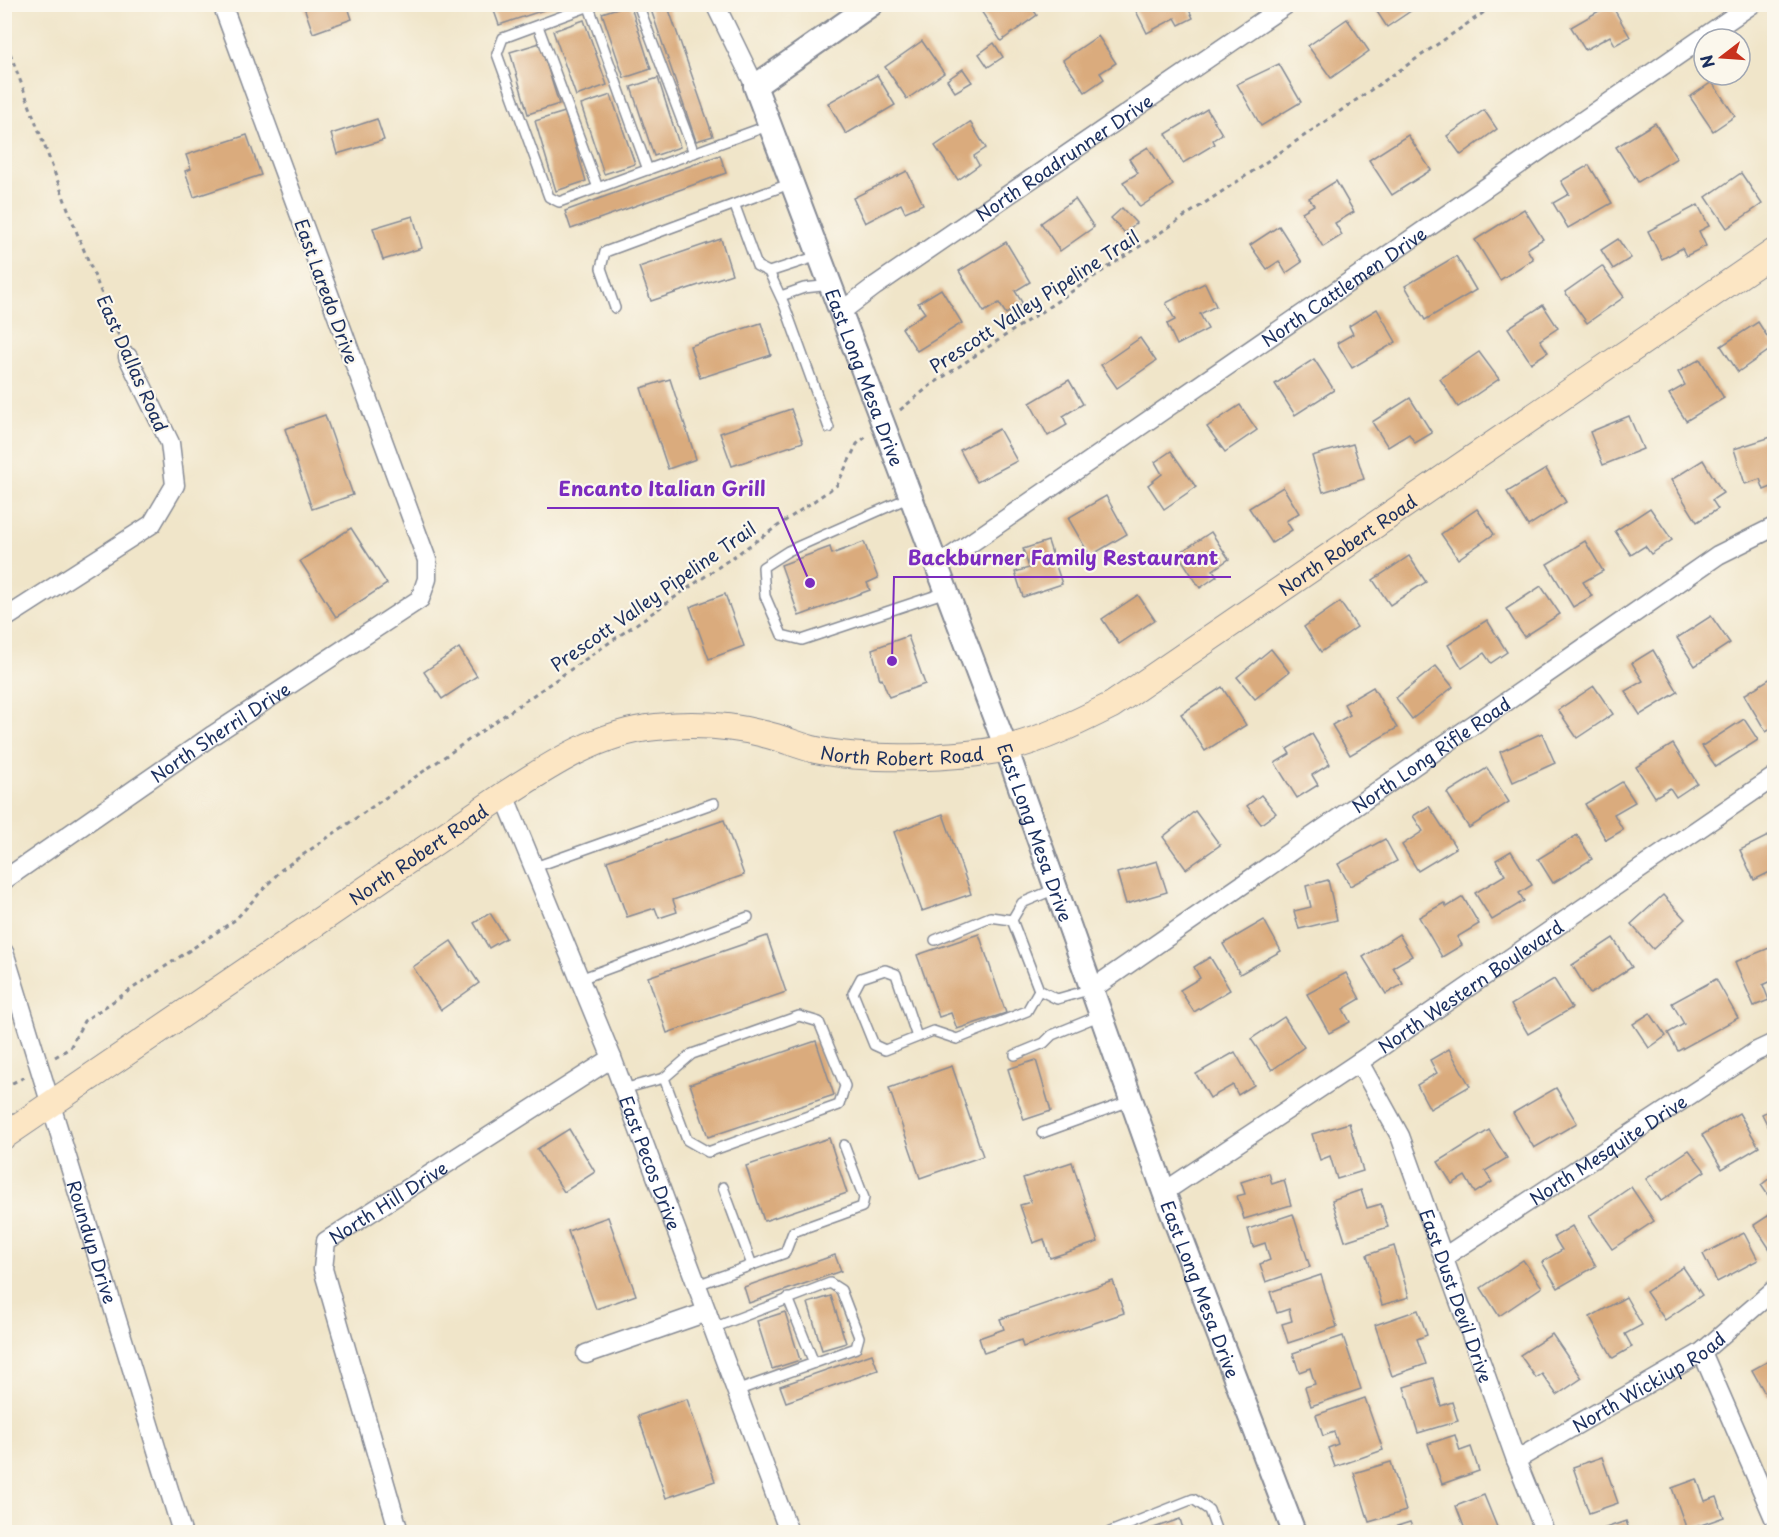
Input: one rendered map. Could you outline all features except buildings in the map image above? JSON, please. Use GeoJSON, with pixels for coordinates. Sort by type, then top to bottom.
{"type":"FeatureCollection","features":[{"type":"Feature","properties":{"kind":"main road","name":"North Robert Road"},"geometry":{"type":"LineString","coordinates":[[4,1136],[504,795],[561,758],[603,740],[654,727],[718,725],[765,734],[816,750],[872,756],[946,754],[1006,748],[1040,738],[1112,705],[1774,252]]}},
{"type":"Feature","properties":{"kind":"street","name":"East Laredo Drive"},"geometry":{"type":"LineString","coordinates":[[222,4],[427,560],[427,579]]}},
{"type":"Feature","properties":{"kind":"street","name":"East Long Mesa Drive"},"geometry":{"type":"LineString","coordinates":[[715,4],[755,86],[842,311],[936,567],[1006,748],[1164,1192],[1294,1533]]}},
{"type":"Feature","properties":{"kind":"street"},"geometry":{"type":"LineString","coordinates":[[755,86],[872,4]]}},
{"type":"Feature","properties":{"kind":"street","name":"North Roadrunner Drive"},"geometry":{"type":"LineString","coordinates":[[842,311],[875,286],[1287,4]]}},
{"type":"Feature","properties":{"kind":"street","name":"North Cattlemen Drive"},"geometry":{"type":"LineString","coordinates":[[936,567],[1752,4]]}},
{"type":"Feature","properties":{"kind":"street","name":"East Dallas Road"},"geometry":{"type":"LineString","coordinates":[[4,619],[152,524],[175,485],[170,443],[128,357]]}},
{"type":"Feature","properties":{"kind":"street","name":"North Long Rifle Road"},"geometry":{"type":"LineString","coordinates":[[1092,989],[1718,555],[1774,527]]}},
{"type":"Feature","properties":{"kind":"street","name":"North Sherril Drive"},"geometry":{"type":"LineString","coordinates":[[4,880],[213,735],[420,599],[427,579]]}},
{"type":"Feature","properties":{"kind":"street","name":"North Western Boulevard"},"geometry":{"type":"LineString","coordinates":[[1164,1192],[1359,1062],[1774,777]]}},
{"type":"Feature","properties":{"kind":"street","name":"East Pecos Drive"},"geometry":{"type":"LineString","coordinates":[[504,795],[612,1058],[789,1533]]}},
{"type":"Feature","properties":{"kind":"street","name":"Roundup Drive"},"geometry":{"type":"LineString","coordinates":[[4,952],[182,1533]]}},
{"type":"Feature","properties":{"kind":"street","name":"North Mesquite Drive"},"geometry":{"type":"LineString","coordinates":[[1444,1257],[1755,1052],[1774,1043]]}},
{"type":"Feature","properties":{"kind":"street","name":"North Hill Drive"},"geometry":{"type":"LineString","coordinates":[[399,1533],[323,1269],[326,1241],[612,1058]]}},
{"type":"Feature","properties":{"kind":"street","name":"East Dust Devil Drive"},"geometry":{"type":"LineString","coordinates":[[1359,1062],[1400,1136],[1516,1460],[1545,1533]]}},
{"type":"Feature","properties":{"kind":"street","name":"North Wickiup Road"},"geometry":{"type":"LineString","coordinates":[[1516,1460],[1702,1352],[1774,1290]]}},
{"type":"Feature","properties":{"kind":"street"},"geometry":{"type":"LineString","coordinates":[[586,1354],[710,1320]]}},
{"type":"Feature","properties":{"kind":"street"},"geometry":{"type":"LineString","coordinates":[[1702,1352],[1774,1518]]}},
{"type":"Feature","properties":{"kind":"lane"},"geometry":{"type":"LineString","coordinates":[[638,4],[694,153]]}},
{"type":"Feature","properties":{"kind":"lane"},"geometry":{"type":"LineString","coordinates":[[648,170],[592,6],[503,38],[497,54],[549,197],[559,202],[648,170],[770,125]]}},
{"type":"Feature","properties":{"kind":"lane"},"geometry":{"type":"LineString","coordinates":[[538,26],[598,188]]}},
{"type":"Feature","properties":{"kind":"lane"},"geometry":{"type":"LineString","coordinates":[[615,308],[601,268],[605,252],[735,206],[792,183]]}},
{"type":"Feature","properties":{"kind":"lane"},"geometry":{"type":"LineString","coordinates":[[735,206],[757,266],[769,272],[781,296],[828,428]]}},
{"type":"Feature","properties":{"kind":"lane"},"geometry":{"type":"LineString","coordinates":[[769,272],[820,255]]}},
{"type":"Feature","properties":{"kind":"lane"},"geometry":{"type":"LineString","coordinates":[[781,296],[804,288],[832,285]]}},
{"type":"Feature","properties":{"kind":"lane"},"geometry":{"type":"LineString","coordinates":[[910,497],[799,546],[763,567],[765,596],[782,635],[802,640],[946,592]]}},
{"type":"Feature","properties":{"kind":"lane"},"geometry":{"type":"LineString","coordinates":[[535,867],[714,802]]}},
{"type":"Feature","properties":{"kind":"lane"},"geometry":{"type":"LineString","coordinates":[[1012,920],[1022,903],[1056,889]]}},
{"type":"Feature","properties":{"kind":"lane"},"geometry":{"type":"LineString","coordinates":[[580,979],[748,917]]}},
{"type":"Feature","properties":{"kind":"lane"},"geometry":{"type":"LineString","coordinates":[[935,940],[990,917],[1012,920]]}},
{"type":"Feature","properties":{"kind":"lane"},"geometry":{"type":"LineString","coordinates":[[1012,920],[1039,990],[1057,999],[1092,989]]}},
{"type":"Feature","properties":{"kind":"lane"},"geometry":{"type":"LineString","coordinates":[[917,1037],[896,974],[885,970],[861,978],[853,993],[874,1045],[885,1050],[917,1037],[933,1030],[957,1039],[1028,1011],[1039,990]]}},
{"type":"Feature","properties":{"kind":"lane"},"geometry":{"type":"LineString","coordinates":[[1015,1054],[1044,1043],[1052,1035],[1101,1015]]}},
{"type":"Feature","properties":{"kind":"lane"},"geometry":{"type":"LineString","coordinates":[[623,1089],[664,1078],[692,1054],[799,1016],[819,1022],[845,1086],[838,1105],[708,1152],[687,1140],[664,1078]]}},
{"type":"Feature","properties":{"kind":"lane"},"geometry":{"type":"LineString","coordinates":[[1042,1133],[1131,1100]]}},
{"type":"Feature","properties":{"kind":"lane"},"geometry":{"type":"LineString","coordinates":[[697,1285],[785,1253],[793,1232],[862,1207],[864,1198],[844,1145]]}},
{"type":"Feature","properties":{"kind":"lane"},"geometry":{"type":"LineString","coordinates":[[723,1186],[752,1265]]}},
{"type":"Feature","properties":{"kind":"lane"},"geometry":{"type":"LineString","coordinates":[[710,1320],[788,1298],[830,1283],[841,1290],[859,1337],[856,1347],[736,1391]]}},
{"type":"Feature","properties":{"kind":"lane"},"geometry":{"type":"LineString","coordinates":[[788,1298],[814,1363]]}},
{"type":"Feature","properties":{"kind":"lane"},"geometry":{"type":"LineString","coordinates":[[1110,1533],[1193,1499],[1209,1510],[1217,1533]]}},
{"type":"Feature","properties":{"kind":"path","name":"Prescott Valley Pipeline Trail"},"geometry":{"type":"LineString","coordinates":[[4,1088],[12,1086],[70,1048],[84,1021],[235,920],[280,870],[837,485],[856,444],[931,385],[1250,173],[1496,4]]}},
{"type":"Feature","properties":{"kind":"path","name":"East Dallas Road"},"geometry":{"type":"LineString","coordinates":[[4,37],[77,233],[128,357]]}},
{"type":"Feature","properties":{"kind":"place","name":"Encanto Italian Grill"},"geometry":{"type":"Point","coordinates":[810,583]}},
{"type":"Feature","properties":{"kind":"place","name":"Backburner Family Restaurant"},"geometry":{"type":"Point","coordinates":[892,661]}}]}
